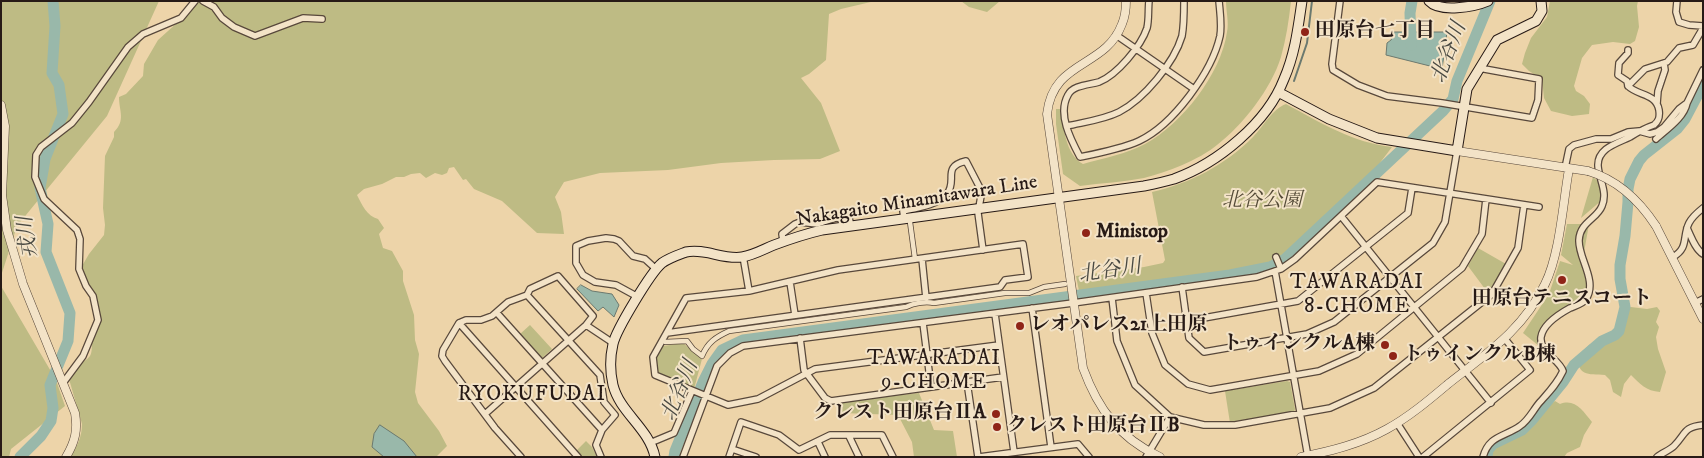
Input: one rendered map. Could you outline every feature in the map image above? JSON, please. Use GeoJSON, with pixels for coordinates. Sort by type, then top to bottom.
{"type":"FeatureCollection","features":[{"type":"Feature","properties":{"kind":"main road","name":"Nakagaito Minamitawara Line"},"geometry":{"type":"LineString","coordinates":[[655,457],[650,443],[641,428],[617,397],[611,357],[613,343],[620,327],[648,278],[664,262],[688,252],[702,252],[730,258],[743,256],[783,241],[822,230],[907,220],[937,214],[1144,186],[1174,178],[1205,164],[1225,151],[1244,135],[1262,115],[1278,92],[1290,65],[1297,36],[1302,1]]}},
{"type":"Feature","properties":{"kind":"main road"},"geometry":{"type":"LineString","coordinates":[[1429,1],[1438,7],[1468,6],[1485,2]]}},
{"type":"Feature","properties":{"kind":"main road"},"geometry":{"type":"LineString","coordinates":[[1278,92],[1329,119],[1377,138],[1456,151],[1460,107],[1467,89],[1497,40],[1536,21],[1542,11],[1541,1]]}},
{"type":"Feature","properties":{"kind":"street"},"geometry":{"type":"LineString","coordinates":[[63,382],[83,356],[98,320],[93,296],[86,286],[79,269],[80,239],[77,230],[44,199],[35,176],[36,155],[41,147],[72,123],[128,48],[143,34],[181,18],[195,1]]}},
{"type":"Feature","properties":{"kind":"street"},"geometry":{"type":"LineString","coordinates":[[203,1],[214,6],[222,18],[234,27],[255,36],[303,18],[322,19]]}},
{"type":"Feature","properties":{"kind":"street"},"geometry":{"type":"LineString","coordinates":[[1126,1],[1122,24],[1116,36],[1099,54],[1064,76],[1055,87],[1049,100],[1047,114],[1068,286],[1073,302],[1083,368],[1095,396],[1109,418],[1148,454],[1160,457]]}},
{"type":"Feature","properties":{"kind":"street"},"geometry":{"type":"LineString","coordinates":[[1148,1],[1146,29],[1135,48],[1116,71],[1106,78],[1073,89],[1068,94],[1064,113],[1067,126],[1080,157],[1119,148],[1140,140],[1165,124],[1194,89],[1209,66],[1220,34],[1219,1]]}},
{"type":"Feature","properties":{"kind":"street"},"geometry":{"type":"LineString","coordinates":[[1067,126],[1109,116],[1120,111],[1141,96],[1165,69],[1176,49],[1184,24],[1184,1]]}},
{"type":"Feature","properties":{"kind":"street"},"geometry":{"type":"LineString","coordinates":[[1340,1],[1332,64],[1334,70],[1358,85],[1387,96],[1532,118],[1538,100],[1539,79],[1479,68]]}},
{"type":"Feature","properties":{"kind":"street"},"geometry":{"type":"LineString","coordinates":[[1628,86],[1645,69],[1671,59],[1679,48],[1693,46],[1703,27],[1679,22],[1676,12],[1676,1]]}},
{"type":"Feature","properties":{"kind":"street"},"geometry":{"type":"LineString","coordinates":[[1116,36],[1194,89]]}},
{"type":"Feature","properties":{"kind":"street"},"geometry":{"type":"LineString","coordinates":[[1628,50],[1628,53],[1619,63],[1618,75],[1627,81],[1628,86],[1637,93],[1651,97],[1657,104]]}},
{"type":"Feature","properties":{"kind":"street"},"geometry":{"type":"LineString","coordinates":[[1484,457],[1488,445],[1493,440],[1521,426],[1552,390],[1563,371],[1561,366],[1542,347],[1541,337],[1543,330],[1554,318],[1585,300],[1589,293],[1579,238],[1586,223],[1600,211],[1603,205],[1604,190],[1598,166],[1599,159],[1606,149],[1654,125],[1658,121],[1660,116],[1657,104],[1658,91],[1664,77],[1664,63]]}},
{"type":"Feature","properties":{"kind":"street"},"geometry":{"type":"LineString","coordinates":[[1656,139],[1686,108],[1703,70]]}},
{"type":"Feature","properties":{"kind":"street"},"geometry":{"type":"LineString","coordinates":[[1276,257],[1279,269],[1281,305],[1294,375],[1305,456],[1351,445],[1397,423],[1505,339],[1528,313],[1546,282],[1554,260],[1569,149],[1574,145],[1596,139],[1611,139],[1628,132],[1650,134],[1657,132],[1664,127],[1679,108],[1687,103]]}},
{"type":"Feature","properties":{"kind":"street"},"geometry":{"type":"LineString","coordinates":[[1,105],[5,126],[2,195],[7,230],[23,284],[63,382],[76,422],[72,447],[66,457]]}},
{"type":"Feature","properties":{"kind":"street"},"geometry":{"type":"LineString","coordinates":[[1182,287],[1189,338],[1204,352],[1306,334],[1334,322],[1433,243],[1445,222],[1456,151],[1588,172],[1606,178],[1628,192],[1647,212],[1656,226],[1703,319]]}},
{"type":"Feature","properties":{"kind":"street"},"geometry":{"type":"LineString","coordinates":[[926,298],[918,259],[904,211],[933,203],[945,196],[949,191],[952,167],[956,163],[966,161],[980,188],[981,196],[978,209],[983,250]]}},
{"type":"Feature","properties":{"kind":"street"},"geometry":{"type":"LineString","coordinates":[[683,457],[717,366],[730,353],[743,346],[995,314],[1258,277],[1279,269],[1295,259],[1376,182],[1539,207]]}},
{"type":"Feature","properties":{"kind":"street"},"geometry":{"type":"LineString","coordinates":[[1187,321],[1298,301],[1408,213],[1412,188]]}},
{"type":"Feature","properties":{"kind":"street"},"geometry":{"type":"LineString","coordinates":[[1146,293],[1152,333],[1165,365],[1188,384],[1210,390],[1319,371],[1357,354],[1462,268],[1482,234],[1486,199]]}},
{"type":"Feature","properties":{"kind":"street"},"geometry":{"type":"LineString","coordinates":[[933,203],[937,214]]}},
{"type":"Feature","properties":{"kind":"street"},"geometry":{"type":"LineString","coordinates":[[1112,298],[1117,341],[1135,386],[1170,417],[1204,425],[1235,425],[1330,408],[1374,388],[1492,294],[1518,248],[1524,205]]}},
{"type":"Feature","properties":{"kind":"street"},"geometry":{"type":"LineString","coordinates":[[1673,258],[1684,247],[1688,228],[1693,218],[1703,208]]}},
{"type":"Feature","properties":{"kind":"street"},"geometry":{"type":"LineString","coordinates":[[1342,216],[1490,403]]}},
{"type":"Feature","properties":{"kind":"street"},"geometry":{"type":"LineString","coordinates":[[1688,228],[1696,247],[1703,254]]}},
{"type":"Feature","properties":{"kind":"street"},"geometry":{"type":"LineString","coordinates":[[638,297],[616,285],[595,282],[583,275],[576,263],[576,246],[588,241],[606,238],[614,239],[619,241],[633,256],[645,260],[656,269]]}},
{"type":"Feature","properties":{"kind":"street"},"geometry":{"type":"LineString","coordinates":[[667,333],[1000,287],[1005,280],[1028,277],[1023,244],[838,270],[749,292],[686,298],[653,357],[655,376],[728,405],[758,398],[806,373],[816,370],[999,345]]}},
{"type":"Feature","properties":{"kind":"street"},"geometry":{"type":"LineString","coordinates":[[743,256],[749,292]]}},
{"type":"Feature","properties":{"kind":"street"},"geometry":{"type":"LineString","coordinates":[[485,414],[570,340],[593,316],[558,276],[530,288],[527,294],[508,302],[497,313],[481,320],[466,320],[459,323],[442,356],[495,428],[521,457]]}},
{"type":"Feature","properties":{"kind":"street"},"geometry":{"type":"LineString","coordinates":[[790,282],[795,315]]}},
{"type":"Feature","properties":{"kind":"street"},"geometry":{"type":"LineString","coordinates":[[665,342],[687,341],[702,356],[706,346],[712,340],[729,331],[906,307],[911,304],[934,303],[1005,293],[1029,293],[1044,287],[1068,286]]}},
{"type":"Feature","properties":{"kind":"street"},"geometry":{"type":"LineString","coordinates":[[527,294],[600,375],[604,402],[615,415],[602,430],[596,445],[601,457]]}},
{"type":"Feature","properties":{"kind":"street"},"geometry":{"type":"LineString","coordinates":[[1695,303],[1703,299]]}},
{"type":"Feature","properties":{"kind":"street"},"geometry":{"type":"LineString","coordinates":[[1032,308],[1051,447]]}},
{"type":"Feature","properties":{"kind":"street"},"geometry":{"type":"LineString","coordinates":[[497,313],[602,430]]}},
{"type":"Feature","properties":{"kind":"street"},"geometry":{"type":"LineString","coordinates":[[995,314],[1014,452]]}},
{"type":"Feature","properties":{"kind":"street"},"geometry":{"type":"LineString","coordinates":[[459,323],[578,457]]}},
{"type":"Feature","properties":{"kind":"street"},"geometry":{"type":"LineString","coordinates":[[923,323],[931,387]]}},
{"type":"Feature","properties":{"kind":"street"},"geometry":{"type":"LineString","coordinates":[[586,325],[613,343]]}},
{"type":"Feature","properties":{"kind":"street"},"geometry":{"type":"LineString","coordinates":[[800,338],[804,370],[825,398],[831,401],[1003,377]]}},
{"type":"Feature","properties":{"kind":"street"},"geometry":{"type":"LineString","coordinates":[[1423,457],[1530,370],[1505,339]]}},
{"type":"Feature","properties":{"kind":"street"},"geometry":{"type":"LineString","coordinates":[[967,382],[978,457],[1078,444],[1089,457]]}},
{"type":"Feature","properties":{"kind":"street"},"geometry":{"type":"LineString","coordinates":[[650,443],[674,433],[692,391]]}},
{"type":"Feature","properties":{"kind":"street"},"geometry":{"type":"LineString","coordinates":[[1148,454],[1170,417]]}},
{"type":"Feature","properties":{"kind":"street"},"geometry":{"type":"LineString","coordinates":[[728,457],[741,422],[779,435],[799,450],[830,435],[882,435],[893,457]]}},
{"type":"Feature","properties":{"kind":"street"},"geometry":{"type":"LineString","coordinates":[[1397,423],[1418,457]]}},
{"type":"Feature","properties":{"kind":"street"},"geometry":{"type":"LineString","coordinates":[[1657,457],[1675,445],[1680,437],[1693,426],[1703,424]]}},
{"type":"Feature","properties":{"kind":"street"},"geometry":{"type":"LineString","coordinates":[[849,436],[859,457]]}},
{"type":"Feature","properties":{"kind":"street"},"geometry":{"type":"LineString","coordinates":[[818,442],[825,457]]}},
{"type":"Feature","properties":{"kind":"street"},"geometry":{"type":"LineString","coordinates":[[732,449],[756,457]]}},
{"type":"Feature","properties":{"kind":"green space"},"geometry":{"type":"Polygon","coordinates":[[[1,1],[159,1],[107,116],[17,226],[1,276],[1,1]]]}},
{"type":"Feature","properties":{"kind":"green space"},"geometry":{"type":"Polygon","coordinates":[[[197,1],[875,1],[841,9],[829,14],[826,60],[801,78],[821,103],[840,151],[820,159],[721,163],[668,170],[600,173],[564,182],[555,197],[561,212],[564,234],[537,233],[502,201],[474,189],[466,179],[463,180],[454,167],[449,168],[447,173],[442,175],[435,173],[426,178],[420,173],[396,177],[382,184],[364,189],[357,195],[365,210],[378,219],[384,228],[379,234],[383,248],[392,251],[403,271],[403,281],[414,315],[415,340],[419,354],[415,392],[418,403],[439,431],[447,446],[436,457],[70,457],[79,442],[82,424],[69,379],[75,369],[90,356],[98,316],[95,300],[82,266],[104,235],[105,156],[121,119],[119,97],[126,94],[143,76],[144,64],[158,40],[196,5],[197,1]]]}},
{"type":"Feature","properties":{"kind":"green space"},"geometry":{"type":"Polygon","coordinates":[[[961,1],[1000,1],[987,12],[969,7],[961,1]]]}},
{"type":"Feature","properties":{"kind":"green space"},"geometry":{"type":"Polygon","coordinates":[[[1226,1],[1291,1],[1281,57],[1276,69],[1255,106],[1237,127],[1227,137],[1201,156],[1172,169],[1144,178],[1080,186],[1063,174],[1056,124],[1056,109],[1060,109],[1064,132],[1072,154],[1083,164],[1123,153],[1145,144],[1173,124],[1186,111],[1208,81],[1217,64],[1227,32],[1226,1]]]}},
{"type":"Feature","properties":{"kind":"green space"},"geometry":{"type":"Polygon","coordinates":[[[1550,1],[1638,1],[1639,27],[1635,41],[1630,44],[1613,42],[1592,45],[1582,58],[1574,86],[1576,91],[1584,96],[1590,104],[1589,114],[1572,116],[1551,111],[1544,98],[1542,79],[1522,64],[1531,38],[1547,17],[1550,1]]]}},
{"type":"Feature","properties":{"kind":"green space","name":"北谷公園"},"geometry":{"type":"Polygon","coordinates":[[[1286,104],[1350,136],[1378,145],[1392,147],[1370,176],[1291,250],[1279,258],[1256,268],[1079,291],[1076,276],[1163,263],[1165,260],[1152,192],[1180,184],[1207,172],[1242,147],[1257,133],[1276,110],[1286,104]]]}},
{"type":"Feature","properties":{"kind":"green space"},"geometry":{"type":"Polygon","coordinates":[[[1593,177],[1600,183],[1602,200],[1581,218],[1593,177]]]}},
{"type":"Feature","properties":{"kind":"green space"},"geometry":{"type":"Polygon","coordinates":[[[1567,224],[1589,224],[1582,264],[1587,289],[1583,299],[1542,330],[1542,345],[1539,346],[1523,333],[1549,294],[1560,261],[1573,265],[1561,255],[1567,224]]]}},
{"type":"Feature","properties":{"kind":"green space"},"geometry":{"type":"Polygon","coordinates":[[[1478,248],[1506,264],[1490,290],[1485,289],[1468,266],[1478,248]]]}},
{"type":"Feature","properties":{"kind":"green space"},"geometry":{"type":"Polygon","coordinates":[[[1,286],[56,380],[65,406],[11,449],[9,457],[1,457],[1,286]]]}},
{"type":"Feature","properties":{"kind":"green space"},"geometry":{"type":"Polygon","coordinates":[[[1631,307],[1647,309],[1657,307],[1660,311],[1656,322],[1659,327],[1656,337],[1666,372],[1660,392],[1647,389],[1631,375],[1624,384],[1621,397],[1613,392],[1610,380],[1605,375],[1589,374],[1581,370],[1579,367],[1579,355],[1589,345],[1618,329],[1623,309],[1631,307]]]}},
{"type":"Feature","properties":{"kind":"green space"},"geometry":{"type":"Polygon","coordinates":[[[530,325],[552,349],[542,358],[520,334],[530,325]]]}},
{"type":"Feature","properties":{"kind":"green space"},"geometry":{"type":"Polygon","coordinates":[[[683,343],[702,359],[694,389],[657,373],[656,357],[663,346],[683,343]]]}},
{"type":"Feature","properties":{"kind":"green space"},"geometry":{"type":"Polygon","coordinates":[[[1290,382],[1294,412],[1230,423],[1225,391],[1290,382]]]}},
{"type":"Feature","properties":{"kind":"green space"},"geometry":{"type":"Polygon","coordinates":[[[919,393],[934,430],[953,431],[957,457],[914,457],[912,442],[898,415],[842,413],[840,402],[919,393]]]}},
{"type":"Feature","properties":{"kind":"green space"},"geometry":{"type":"Polygon","coordinates":[[[1555,401],[1560,404],[1574,404],[1592,422],[1584,435],[1580,447],[1567,453],[1564,457],[1489,457],[1490,450],[1525,431],[1546,407],[1555,401]]]}},
{"type":"Feature","properties":{"kind":"green space"},"geometry":{"type":"Polygon","coordinates":[[[586,441],[592,447],[597,457],[582,457],[576,451],[586,441]]]}},
{"type":"Feature","properties":{"kind":"shaded area"},"geometry":{"type":"Polygon","coordinates":[[[1391,32],[1447,32],[1442,69],[1386,55],[1387,43],[1391,40],[1391,32]]]}},
{"type":"Feature","properties":{"kind":"shaded area"},"geometry":{"type":"Polygon","coordinates":[[[581,285],[592,291],[612,294],[619,305],[614,317],[603,307],[598,311],[577,289],[581,285]]]}},
{"type":"Feature","properties":{"kind":"shaded area"},"geometry":{"type":"Polygon","coordinates":[[[380,425],[404,441],[417,457],[384,457],[372,447],[374,434],[380,425]]]}},
{"type":"Feature","properties":{"kind":"waterway","name":"戎川"},"geometry":{"type":"LineString","coordinates":[[20,457],[41,436],[51,421],[53,408],[50,385],[68,341],[70,313],[46,252],[48,224],[40,188],[45,159],[63,114],[59,85],[52,73],[55,26],[53,1]]}},
{"type":"Feature","properties":{"kind":"waterway"},"geometry":{"type":"LineString","coordinates":[[1294,81],[1307,43],[1312,1]]}},
{"type":"Feature","properties":{"kind":"waterway","name":"北谷川"},"geometry":{"type":"LineString","coordinates":[[1411,45],[1410,13],[1412,1]]}},
{"type":"Feature","properties":{"kind":"waterway","name":"北谷川"},"geometry":{"type":"LineString","coordinates":[[674,457],[703,382],[712,364],[722,350],[743,340],[1230,275],[1270,267],[1285,259],[1443,111],[1453,99],[1457,81],[1490,1]]}},
{"type":"Feature","properties":{"kind":"waterway"},"geometry":{"type":"LineString","coordinates":[[1487,457],[1488,450],[1493,444],[1522,430],[1532,420],[1563,382],[1574,365],[1602,341],[1619,331],[1625,307],[1620,279],[1620,265],[1625,236],[1630,179],[1644,155],[1677,129],[1685,119],[1703,85]]}},
{"type":"Feature","properties":{"kind":"place","name":"田原台七丁目"},"geometry":{"type":"Point","coordinates":[1305,32]}},
{"type":"Feature","properties":{"kind":"place","name":"Ministop"},"geometry":{"type":"Point","coordinates":[1086,233]}},
{"type":"Feature","properties":{"kind":"place","name":"田原台テニスコート"},"geometry":{"type":"Point","coordinates":[1562,280]}},
{"type":"Feature","properties":{"kind":"place","name":"レオパレス21上田原"},"geometry":{"type":"Point","coordinates":[1020,326]}},
{"type":"Feature","properties":{"kind":"place","name":"トゥインクルA棟"},"geometry":{"type":"Point","coordinates":[1385,345]}},
{"type":"Feature","properties":{"kind":"place","name":"トゥインクルB棟"},"geometry":{"type":"Point","coordinates":[1393,356]}},
{"type":"Feature","properties":{"kind":"place","name":"クレスト田原台ⅡA"},"geometry":{"type":"Point","coordinates":[996,414]}},
{"type":"Feature","properties":{"kind":"place","name":"クレスト田原台ⅡB"},"geometry":{"type":"Point","coordinates":[997,427]}},
{"type":"Feature","properties":{"kind":"district","name":"TAWARADAI 8-CHOME"},"geometry":{"type":"Point","coordinates":[1357,296]}},
{"type":"Feature","properties":{"kind":"district","name":"TAWARADAI 9-CHOME"},"geometry":{"type":"Point","coordinates":[934,372]}},
{"type":"Feature","properties":{"kind":"district","name":"RYOKUFUDAI"},"geometry":{"type":"Point","coordinates":[532,396]}}]}
